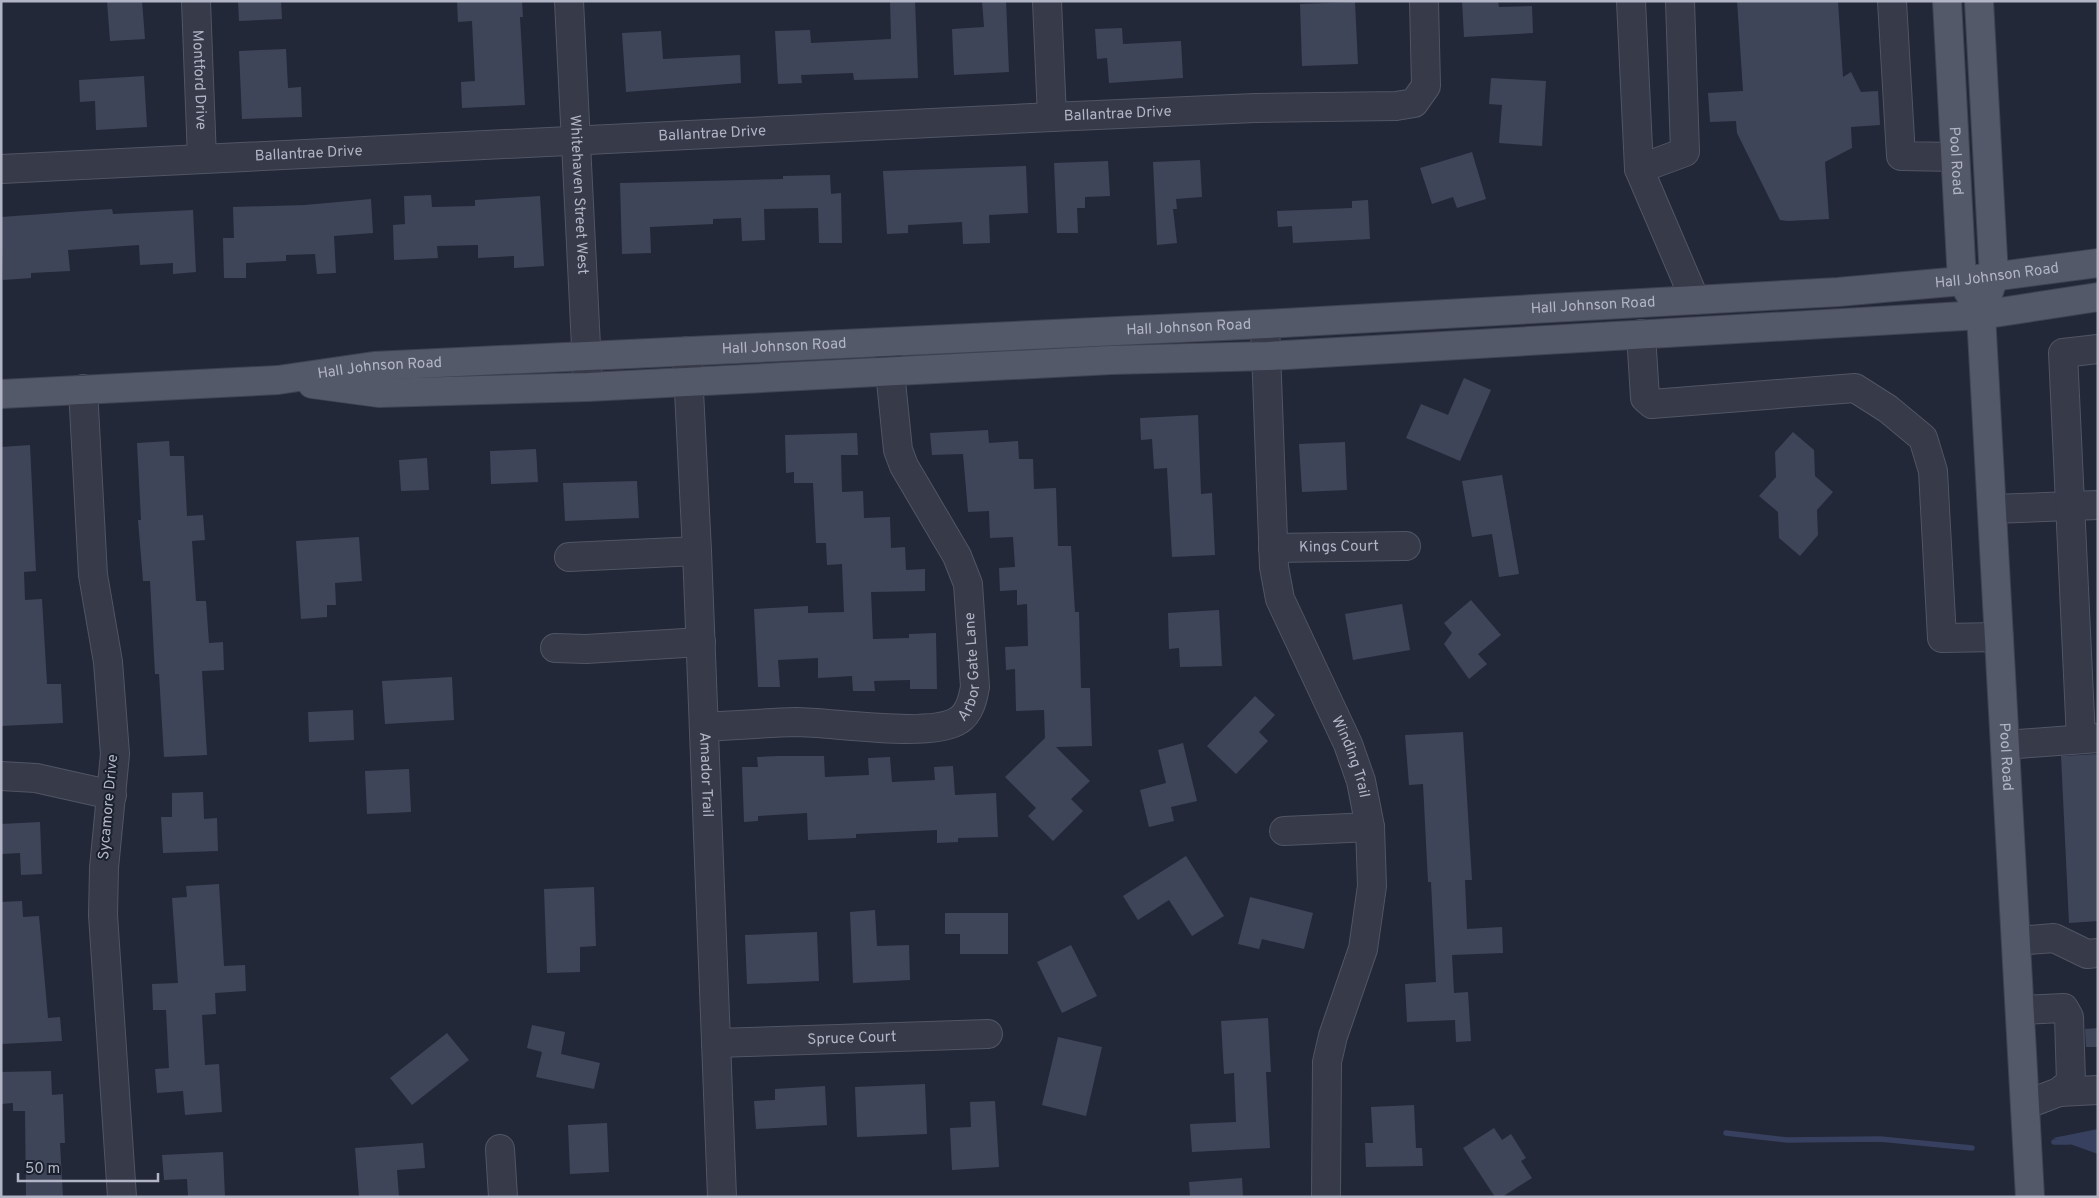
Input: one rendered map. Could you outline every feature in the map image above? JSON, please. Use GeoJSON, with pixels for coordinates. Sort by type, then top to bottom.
{"type":"FeatureCollection","features":[{"type":"Feature","properties":{"kind":"main road","name":"Pool Road"},"geometry":{"type":"LineString","coordinates":[[1947,1],[1962,281],[1981,315]]}},
{"type":"Feature","properties":{"kind":"main road","name":"Pool Road"},"geometry":{"type":"LineString","coordinates":[[1979,1],[1994,277],[1981,315],[2030,1197]]}},
{"type":"Feature","properties":{"kind":"main road","name":"Hall Johnson Road"},"geometry":{"type":"LineString","coordinates":[[1,394],[278,380],[374,366],[1265,324],[1838,292],[1962,281],[2098,263]]}},
{"type":"Feature","properties":{"kind":"main road","name":"Hall Johnson Road"},"geometry":{"type":"LineString","coordinates":[[278,380],[379,393],[588,387],[1111,360],[1268,356],[1981,315],[2098,297]]}},
{"type":"Feature","properties":{"kind":"main road"},"geometry":{"type":"LineString","coordinates":[[1695,300],[1696,331]]}},
{"type":"Feature","properties":{"kind":"street","name":"Montford Drive"},"geometry":{"type":"LineString","coordinates":[[196,1],[202,159]]}},
{"type":"Feature","properties":{"kind":"street","name":"Whitehaven Street West"},"geometry":{"type":"LineString","coordinates":[[569,1],[588,387]]}},
{"type":"Feature","properties":{"kind":"street"},"geometry":{"type":"LineString","coordinates":[[1047,1],[1052,117]]}},
{"type":"Feature","properties":{"kind":"street","name":"Ballantrae Drive"},"geometry":{"type":"LineString","coordinates":[[1,169],[1052,117],[1255,108],[1396,106],[1414,103],[1422,95],[1426,86],[1424,1]]}},
{"type":"Feature","properties":{"kind":"street"},"geometry":{"type":"LineString","coordinates":[[1631,1],[1640,169],[1695,300]]}},
{"type":"Feature","properties":{"kind":"street"},"geometry":{"type":"LineString","coordinates":[[1640,169],[1685,152],[1680,1]]}},
{"type":"Feature","properties":{"kind":"street"},"geometry":{"type":"LineString","coordinates":[[1892,1],[1901,156],[1955,157]]}},
{"type":"Feature","properties":{"kind":"street","name":"Winding Trail"},"geometry":{"type":"LineString","coordinates":[[1265,324],[1268,356],[1273,548],[1280,600],[1348,744],[1361,781],[1370,827],[1372,886],[1363,949],[1332,1036],[1327,1062],[1326,1197]]}},
{"type":"Feature","properties":{"kind":"street"},"geometry":{"type":"LineString","coordinates":[[1641,334],[1645,398],[1652,404],[1855,388],[1888,409],[1923,438],[1933,471],[1942,638],[1999,637]]}},
{"type":"Feature","properties":{"kind":"street","name":"Arbor Gate Lane"},"geometry":{"type":"LineString","coordinates":[[704,727],[797,722],[880,728],[944,727],[961,719],[968,710],[974,687],[968,584],[958,556],[904,466],[898,450],[887,342]]}},
{"type":"Feature","properties":{"kind":"street"},"geometry":{"type":"LineString","coordinates":[[2005,745],[2089,738],[2069,506],[2063,353],[2098,349]]}},
{"type":"Feature","properties":{"kind":"street","name":"Amador Trail"},"geometry":{"type":"LineString","coordinates":[[687,351],[698,551],[722,1197]]}},
{"type":"Feature","properties":{"kind":"street","name":"Sycamore Drive"},"geometry":{"type":"LineString","coordinates":[[84,389],[93,575],[108,662],[115,754],[104,868],[103,915],[122,1197]]}},
{"type":"Feature","properties":{"kind":"street"},"geometry":{"type":"LineString","coordinates":[[1992,510],[2098,505]]}},
{"type":"Feature","properties":{"kind":"street","name":"Kings Court"},"geometry":{"type":"LineString","coordinates":[[1273,548],[1406,546]]}},
{"type":"Feature","properties":{"kind":"street"},"geometry":{"type":"LineString","coordinates":[[569,557],[698,551]]}},
{"type":"Feature","properties":{"kind":"street"},"geometry":{"type":"LineString","coordinates":[[556,648],[586,649],[701,642]]}},
{"type":"Feature","properties":{"kind":"street"},"geometry":{"type":"LineString","coordinates":[[1,776],[36,778],[112,794]]}},
{"type":"Feature","properties":{"kind":"street"},"geometry":{"type":"LineString","coordinates":[[1284,831],[1370,827]]}},
{"type":"Feature","properties":{"kind":"street"},"geometry":{"type":"LineString","coordinates":[[2016,941],[2054,938],[2087,954],[2098,953]]}},
{"type":"Feature","properties":{"kind":"street"},"geometry":{"type":"LineString","coordinates":[[2020,1010],[2064,1008],[2069,1017],[2071,1082],[2059,1092]]}},
{"type":"Feature","properties":{"kind":"street","name":"Spruce Court"},"geometry":{"type":"LineString","coordinates":[[716,1043],[988,1034]]}},
{"type":"Feature","properties":{"kind":"street"},"geometry":{"type":"LineString","coordinates":[[2025,1105],[2059,1092],[2098,1090]]}},
{"type":"Feature","properties":{"kind":"street"},"geometry":{"type":"LineString","coordinates":[[500,1149],[503,1197]]}},
{"type":"Feature","properties":{"kind":"water"},"geometry":{"type":"Polygon","coordinates":[[[2098,1129],[2098,1154],[2053,1138],[2098,1129]]]}},
{"type":"Feature","properties":{"kind":"building"},"geometry":{"type":"Polygon","coordinates":[[[107,1],[142,1],[145,39],[110,41],[107,1]]]}},
{"type":"Feature","properties":{"kind":"building"},"geometry":{"type":"Polygon","coordinates":[[[238,1],[281,1],[282,19],[239,21],[238,1]]]}},
{"type":"Feature","properties":{"kind":"building"},"geometry":{"type":"Polygon","coordinates":[[[457,1],[522,1],[523,17],[520,17],[525,105],[462,108],[461,82],[475,81],[472,21],[458,22],[457,1]]]}},
{"type":"Feature","properties":{"kind":"building"},"geometry":{"type":"Polygon","coordinates":[[[890,1],[915,1],[918,78],[854,80],[853,73],[801,75],[802,83],[778,84],[775,31],[810,30],[811,43],[891,39],[890,1]]]}},
{"type":"Feature","properties":{"kind":"building"},"geometry":{"type":"Polygon","coordinates":[[[982,1],[1006,1],[1009,72],[954,75],[952,29],[984,27],[982,1]]]}},
{"type":"Feature","properties":{"kind":"building"},"geometry":{"type":"Polygon","coordinates":[[[1462,1],[1498,1],[1499,7],[1532,6],[1533,33],[1464,37],[1462,1]]]}},
{"type":"Feature","properties":{"kind":"building"},"geometry":{"type":"Polygon","coordinates":[[[1737,1],[1838,2],[1843,77],[1851,72],[1861,92],[1878,91],[1880,125],[1851,127],[1852,148],[1825,162],[1829,219],[1780,220],[1737,133],[1736,121],[1710,122],[1708,93],[1743,91],[1737,1]]]}},
{"type":"Feature","properties":{"kind":"building"},"geometry":{"type":"Polygon","coordinates":[[[1355,2],[1358,64],[1302,66],[1300,4],[1355,2]]]}},
{"type":"Feature","properties":{"kind":"building"},"geometry":{"type":"Polygon","coordinates":[[[1122,28],[1123,44],[1181,41],[1183,78],[1109,83],[1107,58],[1097,59],[1095,29],[1122,28]]]}},
{"type":"Feature","properties":{"kind":"building"},"geometry":{"type":"Polygon","coordinates":[[[661,31],[663,59],[740,55],[741,83],[626,92],[622,33],[661,31]]]}},
{"type":"Feature","properties":{"kind":"building"},"geometry":{"type":"Polygon","coordinates":[[[286,49],[288,88],[301,87],[302,117],[242,119],[239,51],[286,49]]]}},
{"type":"Feature","properties":{"kind":"building"},"geometry":{"type":"Polygon","coordinates":[[[144,76],[147,127],[96,130],[95,101],[80,102],[79,80],[144,76]]]}},
{"type":"Feature","properties":{"kind":"building"},"geometry":{"type":"Polygon","coordinates":[[[1491,78],[1546,81],[1542,146],[1499,143],[1502,105],[1489,104],[1491,78]]]}},
{"type":"Feature","properties":{"kind":"building"},"geometry":{"type":"Polygon","coordinates":[[[1472,152],[1486,199],[1457,208],[1453,197],[1432,204],[1420,168],[1472,152]]]}},
{"type":"Feature","properties":{"kind":"building"},"geometry":{"type":"Polygon","coordinates":[[[1200,160],[1202,197],[1176,199],[1177,209],[1173,209],[1177,243],[1157,245],[1153,162],[1200,160]]]}},
{"type":"Feature","properties":{"kind":"building"},"geometry":{"type":"Polygon","coordinates":[[[1108,161],[1110,196],[1085,197],[1085,208],[1077,208],[1078,233],[1057,233],[1054,163],[1108,161]]]}},
{"type":"Feature","properties":{"kind":"building"},"geometry":{"type":"Polygon","coordinates":[[[1026,166],[1028,213],[989,215],[990,243],[963,244],[962,222],[908,225],[908,233],[887,234],[883,171],[1026,166]]]}},
{"type":"Feature","properties":{"kind":"building"},"geometry":{"type":"Polygon","coordinates":[[[830,175],[831,194],[841,193],[842,243],[819,243],[818,208],[764,209],[765,240],[742,241],[741,218],[713,219],[713,224],[650,227],[651,253],[622,254],[620,183],[783,179],[783,176],[830,175]]]}},
{"type":"Feature","properties":{"kind":"building"},"geometry":{"type":"Polygon","coordinates":[[[431,195],[432,207],[475,206],[475,200],[540,196],[544,266],[514,268],[514,256],[478,258],[478,245],[437,246],[438,258],[394,260],[393,225],[405,224],[404,196],[431,195]]]}},
{"type":"Feature","properties":{"kind":"building"},"geometry":{"type":"Polygon","coordinates":[[[371,199],[373,233],[334,236],[336,273],[317,274],[315,254],[286,255],[286,261],[246,263],[246,278],[224,278],[223,238],[234,238],[233,207],[305,205],[371,199]]]}},
{"type":"Feature","properties":{"kind":"building"},"geometry":{"type":"Polygon","coordinates":[[[1368,200],[1370,239],[1293,243],[1292,226],[1278,227],[1277,211],[1352,208],[1352,201],[1368,200]]]}},
{"type":"Feature","properties":{"kind":"building"},"geometry":{"type":"Polygon","coordinates":[[[112,209],[113,214],[193,210],[196,272],[173,274],[173,263],[140,265],[139,245],[68,250],[70,271],[31,273],[31,278],[3,280],[1,217],[112,209]]]}},
{"type":"Feature","properties":{"kind":"building"},"geometry":{"type":"Polygon","coordinates":[[[1464,378],[1491,390],[1460,461],[1406,438],[1421,404],[1448,415],[1464,378]]]}},
{"type":"Feature","properties":{"kind":"building"},"geometry":{"type":"Polygon","coordinates":[[[1198,415],[1201,494],[1212,493],[1215,555],[1172,557],[1167,468],[1154,469],[1152,439],[1141,440],[1140,418],[1198,415]]]}},
{"type":"Feature","properties":{"kind":"building"},"geometry":{"type":"Polygon","coordinates":[[[988,430],[989,443],[1018,441],[1019,459],[1033,459],[1034,489],[1056,488],[1058,546],[1071,546],[1075,612],[1079,612],[1081,688],[1090,688],[1092,746],[1056,747],[1090,781],[1071,799],[1083,811],[1053,841],[1028,816],[1036,808],[1005,777],[1045,738],[1044,710],[1016,711],[1015,669],[1006,670],[1005,647],[1028,646],[1027,604],[1017,605],[1017,590],[1000,591],[999,568],[1015,567],[1013,537],[990,538],[989,511],[968,512],[963,454],[932,455],[930,433],[988,430]]]}},
{"type":"Feature","properties":{"kind":"building"},"geometry":{"type":"Polygon","coordinates":[[[1793,432],[1814,450],[1815,476],[1833,492],[1817,510],[1818,535],[1800,556],[1779,538],[1778,512],[1759,496],[1776,477],[1775,452],[1793,432]]]}},
{"type":"Feature","properties":{"kind":"building"},"geometry":{"type":"Polygon","coordinates":[[[857,433],[858,455],[841,455],[842,492],[863,491],[864,518],[890,517],[891,548],[905,547],[906,570],[925,569],[925,591],[871,592],[873,639],[909,638],[909,634],[936,633],[937,689],[910,689],[910,680],[874,681],[875,691],[853,691],[852,676],[818,678],[818,658],[778,660],[780,687],[758,687],[754,609],[808,606],[808,613],[844,612],[842,564],[827,565],[826,543],[816,543],[813,483],[794,483],[794,472],[786,473],[785,435],[857,433]]]}},
{"type":"Feature","properties":{"kind":"building"},"geometry":{"type":"Polygon","coordinates":[[[169,441],[170,456],[184,456],[187,516],[203,515],[205,540],[192,541],[196,601],[206,601],[209,643],[223,642],[224,670],[202,671],[207,755],[164,757],[159,674],[155,674],[150,581],[143,581],[138,520],[141,520],[137,443],[169,441]]]}},
{"type":"Feature","properties":{"kind":"building"},"geometry":{"type":"Polygon","coordinates":[[[1345,442],[1347,490],[1302,492],[1299,444],[1345,442]]]}},
{"type":"Feature","properties":{"kind":"building"},"geometry":{"type":"Polygon","coordinates":[[[30,445],[36,571],[24,572],[25,600],[42,599],[47,684],[61,684],[63,723],[1,726],[1,447],[30,445]]]}},
{"type":"Feature","properties":{"kind":"building"},"geometry":{"type":"Polygon","coordinates":[[[536,449],[538,482],[491,484],[490,451],[536,449]]]}},
{"type":"Feature","properties":{"kind":"building"},"geometry":{"type":"Polygon","coordinates":[[[427,458],[429,490],[401,491],[399,460],[427,458]]]}},
{"type":"Feature","properties":{"kind":"building"},"geometry":{"type":"Polygon","coordinates":[[[1502,475],[1519,574],[1499,577],[1492,534],[1472,537],[1462,481],[1502,475]]]}},
{"type":"Feature","properties":{"kind":"building"},"geometry":{"type":"Polygon","coordinates":[[[637,481],[639,518],[565,521],[563,483],[637,481]]]}},
{"type":"Feature","properties":{"kind":"building"},"geometry":{"type":"Polygon","coordinates":[[[359,537],[362,581],[335,583],[336,605],[327,605],[327,617],[301,619],[296,541],[359,537]]]}},
{"type":"Feature","properties":{"kind":"building"},"geometry":{"type":"Polygon","coordinates":[[[1471,600],[1501,635],[1478,654],[1487,664],[1469,679],[1444,644],[1452,633],[1444,623],[1471,600]]]}},
{"type":"Feature","properties":{"kind":"building"},"geometry":{"type":"Polygon","coordinates":[[[1402,604],[1410,650],[1353,660],[1345,614],[1402,604]]]}},
{"type":"Feature","properties":{"kind":"building"},"geometry":{"type":"Polygon","coordinates":[[[1219,610],[1222,666],[1180,667],[1179,648],[1169,649],[1168,613],[1219,610]]]}},
{"type":"Feature","properties":{"kind":"building"},"geometry":{"type":"Polygon","coordinates":[[[452,677],[454,720],[385,724],[382,681],[452,677]]]}},
{"type":"Feature","properties":{"kind":"building"},"geometry":{"type":"Polygon","coordinates":[[[1255,696],[1275,715],[1259,732],[1268,741],[1236,774],[1207,746],[1255,696]]]}},
{"type":"Feature","properties":{"kind":"building"},"geometry":{"type":"Polygon","coordinates":[[[353,710],[354,740],[309,742],[308,712],[353,710]]]}},
{"type":"Feature","properties":{"kind":"building"},"geometry":{"type":"Polygon","coordinates":[[[1463,732],[1472,880],[1465,880],[1467,929],[1502,927],[1503,953],[1452,955],[1454,993],[1468,992],[1471,1041],[1456,1042],[1455,1020],[1407,1022],[1405,984],[1436,982],[1431,882],[1428,882],[1423,784],[1409,785],[1405,735],[1463,732]]]}},
{"type":"Feature","properties":{"kind":"building"},"geometry":{"type":"Polygon","coordinates":[[[1183,743],[1197,801],[1171,807],[1174,821],[1149,827],[1140,790],[1166,783],[1158,750],[1183,743]]]}},
{"type":"Feature","properties":{"kind":"building"},"geometry":{"type":"Polygon","coordinates":[[[2098,754],[2098,921],[2069,923],[2061,756],[2098,754]]]}},
{"type":"Feature","properties":{"kind":"building"},"geometry":{"type":"Polygon","coordinates":[[[824,756],[825,777],[869,775],[868,758],[890,757],[892,782],[935,780],[934,767],[953,766],[955,795],[996,793],[998,837],[958,838],[958,842],[937,843],[937,830],[856,834],[856,838],[808,840],[807,813],[758,816],[758,821],[744,822],[742,767],[758,767],[757,757],[824,756]]]}},
{"type":"Feature","properties":{"kind":"building"},"geometry":{"type":"Polygon","coordinates":[[[409,769],[411,812],[367,814],[365,771],[409,769]]]}},
{"type":"Feature","properties":{"kind":"building"},"geometry":{"type":"Polygon","coordinates":[[[203,792],[204,819],[217,818],[218,851],[163,853],[161,817],[172,817],[172,793],[203,792]]]}},
{"type":"Feature","properties":{"kind":"building"},"geometry":{"type":"Polygon","coordinates":[[[40,822],[42,874],[21,875],[20,853],[1,854],[1,824],[40,822]]]}},
{"type":"Feature","properties":{"kind":"building"},"geometry":{"type":"Polygon","coordinates":[[[1186,856],[1224,916],[1192,936],[1169,900],[1138,920],[1123,896],[1186,856]]]}},
{"type":"Feature","properties":{"kind":"building"},"geometry":{"type":"Polygon","coordinates":[[[219,884],[224,966],[245,965],[246,991],[215,993],[216,1014],[202,1015],[205,1065],[219,1064],[222,1112],[185,1115],[183,1091],[157,1093],[155,1069],[169,1068],[166,1010],[153,1010],[152,984],[178,983],[172,898],[187,897],[186,886],[219,884]]]}},
{"type":"Feature","properties":{"kind":"building"},"geometry":{"type":"Polygon","coordinates":[[[594,887],[596,946],[580,947],[580,972],[547,973],[544,889],[594,887]]]}},
{"type":"Feature","properties":{"kind":"building"},"geometry":{"type":"Polygon","coordinates":[[[1250,897],[1313,913],[1304,949],[1262,939],[1259,949],[1238,944],[1250,897]]]}},
{"type":"Feature","properties":{"kind":"building"},"geometry":{"type":"Polygon","coordinates":[[[22,901],[23,917],[39,916],[48,1018],[60,1017],[62,1041],[1,1044],[1,902],[22,901]]]}},
{"type":"Feature","properties":{"kind":"building"},"geometry":{"type":"Polygon","coordinates":[[[875,910],[877,946],[909,945],[910,980],[853,983],[850,912],[875,910]]]}},
{"type":"Feature","properties":{"kind":"building"},"geometry":{"type":"Polygon","coordinates":[[[945,913],[1008,913],[1008,954],[960,954],[960,934],[945,934],[945,913]]]}},
{"type":"Feature","properties":{"kind":"building"},"geometry":{"type":"Polygon","coordinates":[[[817,932],[819,981],[747,984],[745,935],[817,932]]]}},
{"type":"Feature","properties":{"kind":"building"},"geometry":{"type":"Polygon","coordinates":[[[1071,945],[1097,996],[1062,1013],[1037,962],[1071,945]]]}},
{"type":"Feature","properties":{"kind":"building"},"geometry":{"type":"Polygon","coordinates":[[[1268,1018],[1271,1072],[1266,1072],[1270,1148],[1192,1152],[1190,1124],[1236,1122],[1234,1073],[1224,1074],[1221,1021],[1268,1018]]]}},
{"type":"Feature","properties":{"kind":"building"},"geometry":{"type":"Polygon","coordinates":[[[532,1025],[565,1032],[561,1054],[600,1063],[594,1089],[536,1077],[542,1052],[527,1048],[532,1025]]]}},
{"type":"Feature","properties":{"kind":"building"},"geometry":{"type":"Polygon","coordinates":[[[2098,1028],[2098,1047],[2086,1047],[2085,1029],[2098,1028]]]}},
{"type":"Feature","properties":{"kind":"building"},"geometry":{"type":"Polygon","coordinates":[[[447,1033],[469,1060],[412,1105],[390,1078],[447,1033]]]}},
{"type":"Feature","properties":{"kind":"building"},"geometry":{"type":"Polygon","coordinates":[[[1058,1037],[1102,1047],[1086,1116],[1042,1105],[1058,1037]]]}},
{"type":"Feature","properties":{"kind":"building"},"geometry":{"type":"Polygon","coordinates":[[[51,1071],[52,1095],[63,1094],[65,1143],[60,1143],[63,1197],[26,1197],[25,1111],[13,1111],[13,1103],[1,1104],[1,1072],[51,1071]]]}},
{"type":"Feature","properties":{"kind":"building"},"geometry":{"type":"Polygon","coordinates":[[[925,1084],[927,1134],[857,1137],[855,1087],[925,1084]]]}},
{"type":"Feature","properties":{"kind":"building"},"geometry":{"type":"Polygon","coordinates":[[[825,1086],[827,1125],[756,1129],[754,1101],[775,1100],[775,1089],[825,1086]]]}},
{"type":"Feature","properties":{"kind":"building"},"geometry":{"type":"Polygon","coordinates":[[[995,1101],[999,1167],[952,1170],[950,1128],[971,1127],[970,1102],[995,1101]]]}},
{"type":"Feature","properties":{"kind":"building"},"geometry":{"type":"Polygon","coordinates":[[[1414,1105],[1416,1148],[1422,1148],[1423,1166],[1366,1167],[1365,1143],[1373,1143],[1371,1107],[1414,1105]]]}},
{"type":"Feature","properties":{"kind":"building"},"geometry":{"type":"Polygon","coordinates":[[[607,1123],[609,1172],[570,1174],[568,1125],[607,1123]]]}},
{"type":"Feature","properties":{"kind":"building"},"geometry":{"type":"Polygon","coordinates":[[[1494,1128],[1502,1140],[1511,1134],[1526,1158],[1521,1161],[1532,1178],[1502,1197],[1495,1197],[1463,1148],[1494,1128]]]}},
{"type":"Feature","properties":{"kind":"building"},"geometry":{"type":"Polygon","coordinates":[[[423,1143],[425,1168],[397,1170],[399,1197],[359,1197],[355,1148],[423,1143]]]}},
{"type":"Feature","properties":{"kind":"building"},"geometry":{"type":"Polygon","coordinates":[[[223,1152],[225,1197],[188,1197],[187,1179],[164,1180],[162,1155],[223,1152]]]}},
{"type":"Feature","properties":{"kind":"building"},"geometry":{"type":"Polygon","coordinates":[[[1242,1178],[1243,1197],[1190,1197],[1189,1182],[1242,1178]]]}},
{"type":"Feature","properties":{"kind":"waterway"},"geometry":{"type":"LineString","coordinates":[[1726,1133],[1787,1140],[1880,1139],[1972,1148]]}},
{"type":"Feature","properties":{"kind":"waterway"},"geometry":{"type":"LineString","coordinates":[[2054,1142],[2069,1142]]}}]}
